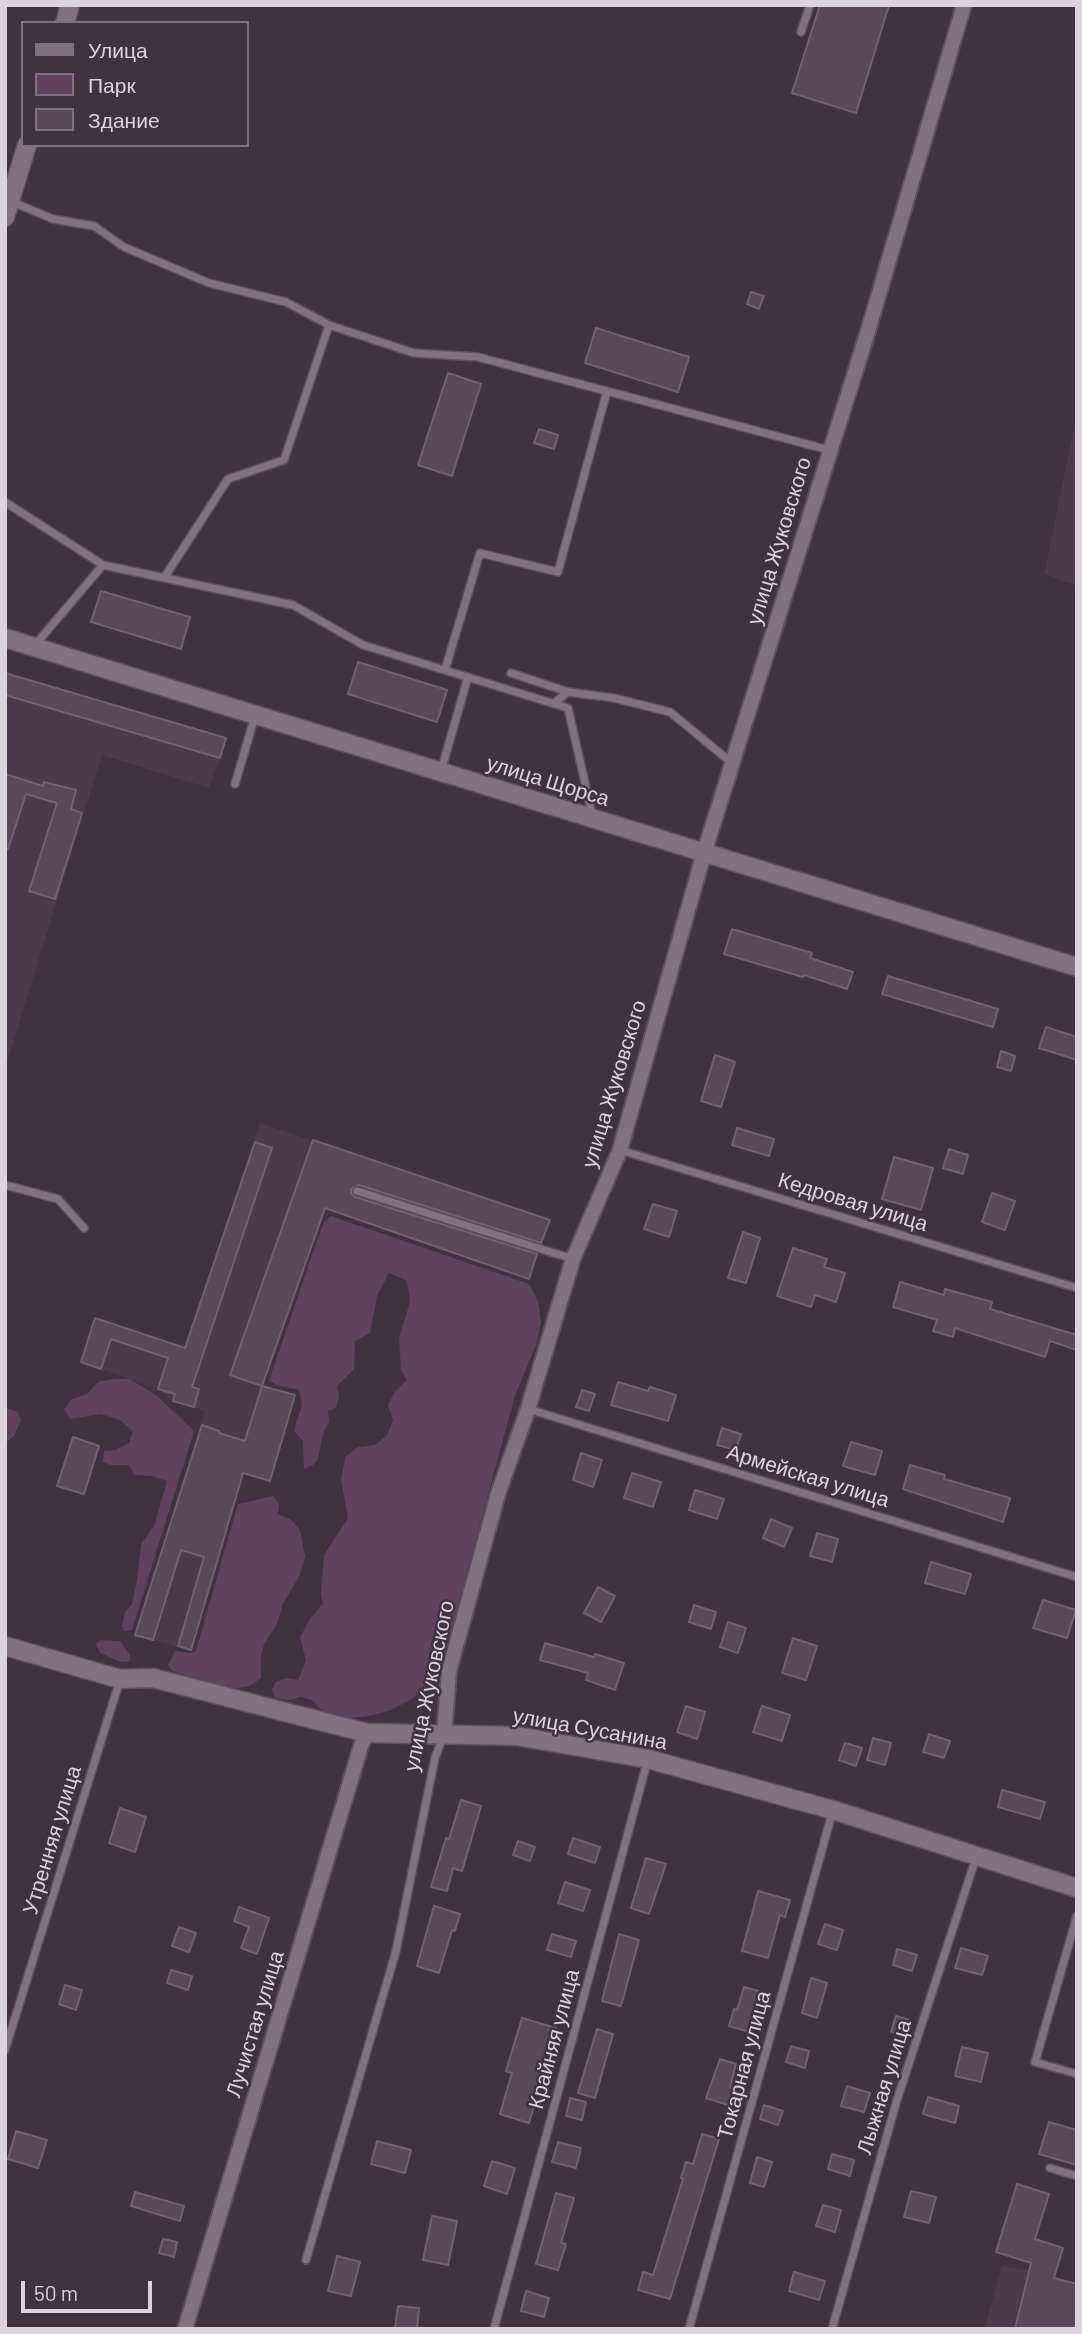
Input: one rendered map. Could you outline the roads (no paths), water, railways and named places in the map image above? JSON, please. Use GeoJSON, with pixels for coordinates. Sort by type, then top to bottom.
{"type":"FeatureCollection","features":[{"type":"Feature","properties":{"kind":"street","name":"улица Жуковского"},"geometry":{"type":"LineString","coordinates":[[444,1736],[449,1671],[498,1494],[528,1409],[573,1259],[620,1150],[704,853],[868,331],[964,5]]}},
{"type":"Feature","properties":{"kind":"street"},"geometry":{"type":"LineString","coordinates":[[8,209],[26,147]]}},
{"type":"Feature","properties":{"kind":"street","name":"улица Щорса"},"geometry":{"type":"LineString","coordinates":[[5,638],[1077,967]]}},
{"type":"Feature","properties":{"kind":"street","name":"улица Сусанина"},"geometry":{"type":"LineString","coordinates":[[5,1646],[120,1679],[153,1678],[367,1733],[517,1736],[648,1759],[833,1810],[1077,1888]]}},
{"type":"Feature","properties":{"kind":"street","name":"Лучистая улица"},"geometry":{"type":"LineString","coordinates":[[186,2329],[367,1733]]}},
{"type":"Feature","properties":{"kind":"lane"},"geometry":{"type":"LineString","coordinates":[[801,32],[810,5]]}},
{"type":"Feature","properties":{"kind":"lane"},"geometry":{"type":"LineString","coordinates":[[8,209],[94,226],[124,247],[209,283],[286,302],[329,325],[414,353],[478,357],[829,450]]}},
{"type":"Feature","properties":{"kind":"lane"},"geometry":{"type":"LineString","coordinates":[[164,578],[228,479],[284,460],[329,325]]}},
{"type":"Feature","properties":{"kind":"lane"},"geometry":{"type":"LineString","coordinates":[[445,670],[480,553],[558,572],[607,391]]}},
{"type":"Feature","properties":{"kind":"lane"},"geometry":{"type":"LineString","coordinates":[[5,502],[103,565],[293,605],[363,645],[568,708],[594,819]]}},
{"type":"Feature","properties":{"kind":"lane"},"geometry":{"type":"LineString","coordinates":[[33,647],[103,565]]}},
{"type":"Feature","properties":{"kind":"lane"},"geometry":{"type":"LineString","coordinates":[[512,673],[568,692],[614,698],[670,712],[732,763]]}},
{"type":"Feature","properties":{"kind":"lane"},"geometry":{"type":"LineString","coordinates":[[440,772],[468,677]]}},
{"type":"Feature","properties":{"kind":"lane"},"geometry":{"type":"LineString","coordinates":[[554,703],[568,692]]}},
{"type":"Feature","properties":{"kind":"lane"},"geometry":{"type":"LineString","coordinates":[[235,784],[255,715]]}},
{"type":"Feature","properties":{"kind":"lane","name":"Кедровая улица"},"geometry":{"type":"LineString","coordinates":[[620,1150],[1077,1288]]}},
{"type":"Feature","properties":{"kind":"lane"},"geometry":{"type":"LineString","coordinates":[[5,1185],[58,1199],[84,1228]]}},
{"type":"Feature","properties":{"kind":"lane"},"geometry":{"type":"LineString","coordinates":[[357,1191],[573,1259]]}},
{"type":"Feature","properties":{"kind":"lane","name":"Армейская улица"},"geometry":{"type":"LineString","coordinates":[[528,1409],[1077,1577]]}},
{"type":"Feature","properties":{"kind":"lane","name":"Утренняя улица"},"geometry":{"type":"LineString","coordinates":[[5,2050],[120,1679]]}},
{"type":"Feature","properties":{"kind":"lane","name":"улица Жуковского"},"geometry":{"type":"LineString","coordinates":[[306,2260],[396,1951],[435,1758],[444,1736]]}},
{"type":"Feature","properties":{"kind":"lane","name":"Крайняя улица"},"geometry":{"type":"LineString","coordinates":[[494,2329],[648,1759]]}},
{"type":"Feature","properties":{"kind":"lane","name":"Токарная улица"},"geometry":{"type":"LineString","coordinates":[[690,2329],[833,1810]]}},
{"type":"Feature","properties":{"kind":"lane","name":"Лыжная улица"},"geometry":{"type":"LineString","coordinates":[[832,2329],[897,2100],[976,1857]]}},
{"type":"Feature","properties":{"kind":"lane"},"geometry":{"type":"LineString","coordinates":[[1077,1916],[1035,2062],[1077,2074]]}},
{"type":"Feature","properties":{"kind":"lane"},"geometry":{"type":"LineString","coordinates":[[1050,2168],[1077,2176]]}}]}
